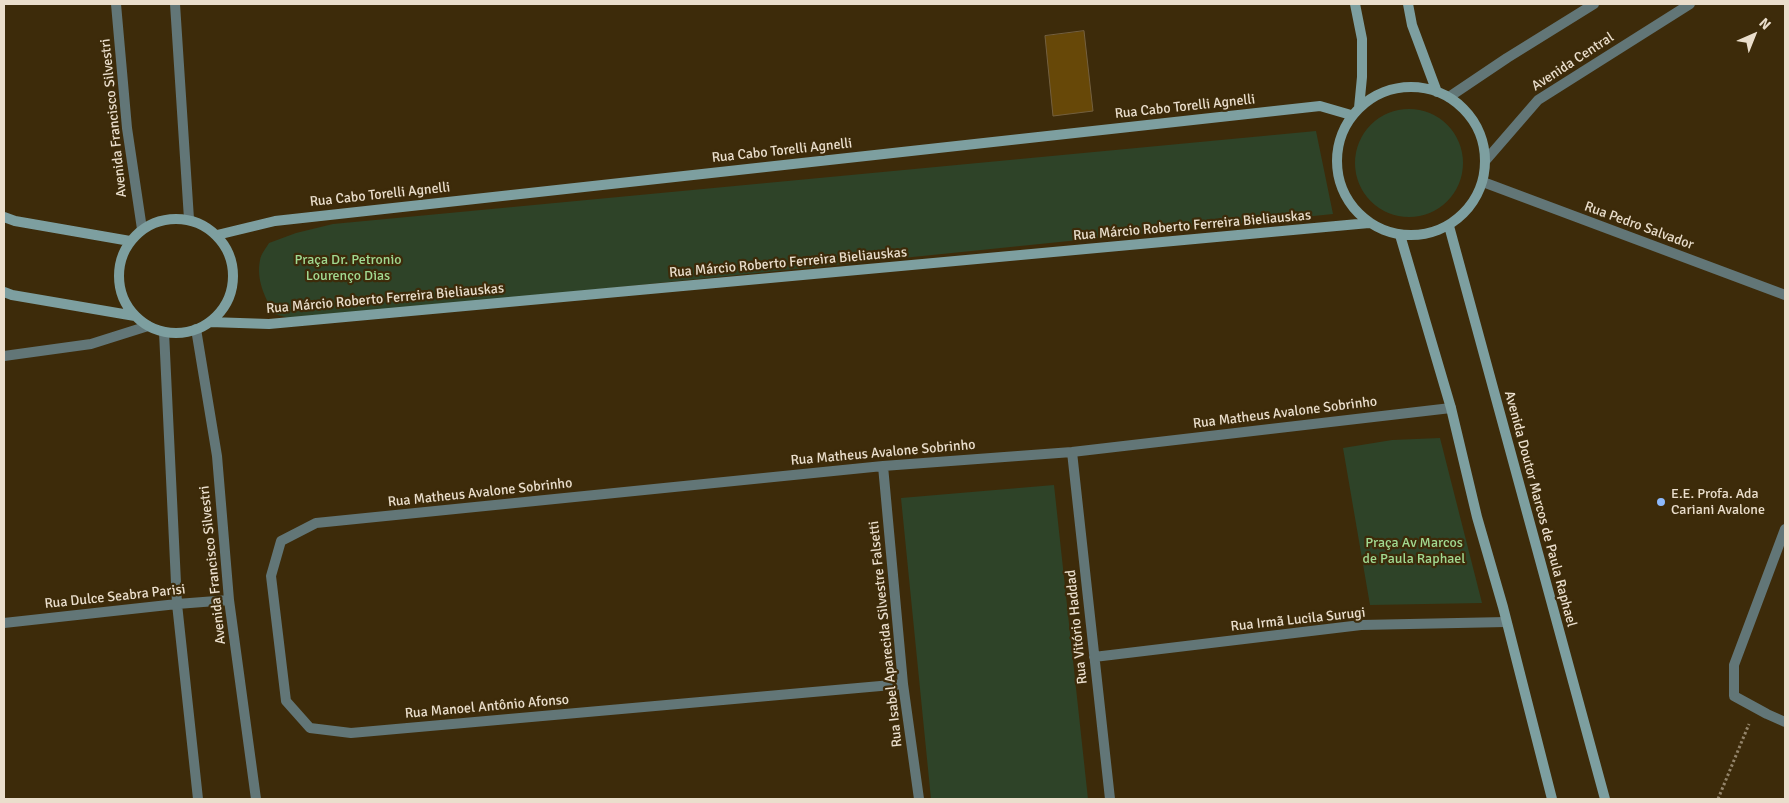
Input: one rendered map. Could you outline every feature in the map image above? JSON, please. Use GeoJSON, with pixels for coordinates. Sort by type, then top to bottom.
{"type":"FeatureCollection","features":[{"type":"Feature","properties":{"kind":"street","name":"Avenida Francisco Silvestri"},"geometry":{"type":"LineString","coordinates":[[116,4],[126,128],[142,229]]}},
{"type":"Feature","properties":{"kind":"street"},"geometry":{"type":"LineString","coordinates":[[175,4],[189,219]]}},
{"type":"Feature","properties":{"kind":"street"},"geometry":{"type":"LineString","coordinates":[[1355,4],[1362,39],[1362,77],[1355,112]]}},
{"type":"Feature","properties":{"kind":"street"},"geometry":{"type":"LineString","coordinates":[[1408,4],[1412,25],[1437,92]]}},
{"type":"Feature","properties":{"kind":"street"},"geometry":{"type":"LineString","coordinates":[[1449,97],[1506,58],[1594,4]]}},
{"type":"Feature","properties":{"kind":"street","name":"Avenida Central"},"geometry":{"type":"LineString","coordinates":[[1486,160],[1538,100],[1690,4]]}},
{"type":"Feature","properties":{"kind":"street"},"geometry":{"type":"LineString","coordinates":[[1408,86],[1430,89],[1437,92],[1449,97],[1468,114],[1481,135],[1486,160],[1483,182],[1476,199],[1464,214],[1449,226],[1434,233],[1417,236],[1400,235],[1384,231],[1369,223],[1351,207],[1339,185],[1336,161],[1339,137],[1355,112],[1367,100],[1386,90],[1408,86]]}},
{"type":"Feature","properties":{"kind":"street","name":"Rua Cabo Torelli Agnelli"},"geometry":{"type":"LineString","coordinates":[[217,235],[275,220],[1320,106],[1355,112]]}},
{"type":"Feature","properties":{"kind":"street","name":"Rua Pedro Salvador"},"geometry":{"type":"LineString","coordinates":[[1483,182],[1785,295]]}},
{"type":"Feature","properties":{"kind":"street"},"geometry":{"type":"LineString","coordinates":[[4,217],[15,221],[130,241]]}},
{"type":"Feature","properties":{"kind":"street"},"geometry":{"type":"LineString","coordinates":[[172,218],[189,219],[204,225],[217,235],[226,249],[232,264],[233,280],[230,296],[222,310],[210,322],[196,330],[180,333],[164,332],[148,326],[135,316],[125,303],[118,271],[122,255],[130,241],[142,229],[156,222],[172,218]]}},
{"type":"Feature","properties":{"kind":"street","name":"Rua Márcio Roberto Ferreira Bieliauskas"},"geometry":{"type":"LineString","coordinates":[[210,322],[269,324],[1369,223]]}},
{"type":"Feature","properties":{"kind":"street","name":"Avenida Doutor Marcos de Paula Raphael"},"geometry":{"type":"LineString","coordinates":[[1449,226],[1605,799]]}},
{"type":"Feature","properties":{"kind":"street"},"geometry":{"type":"LineString","coordinates":[[1400,235],[1451,408],[1477,517],[1552,799]]}},
{"type":"Feature","properties":{"kind":"street"},"geometry":{"type":"LineString","coordinates":[[4,292],[12,295],[135,316]]}},
{"type":"Feature","properties":{"kind":"street"},"geometry":{"type":"LineString","coordinates":[[4,356],[91,344],[148,326]]}},
{"type":"Feature","properties":{"kind":"street","name":"Avenida Francisco Silvestri"},"geometry":{"type":"LineString","coordinates":[[196,330],[217,456],[229,600],[256,799]]}},
{"type":"Feature","properties":{"kind":"street"},"geometry":{"type":"LineString","coordinates":[[164,332],[177,604],[198,799]]}},
{"type":"Feature","properties":{"kind":"street","name":"Rua Matheus Avalone Sobrinho"},"geometry":{"type":"LineString","coordinates":[[316,523],[883,466],[1072,452],[1451,408]]}},
{"type":"Feature","properties":{"kind":"street","name":"Rua Vitório Haddad"},"geometry":{"type":"LineString","coordinates":[[1072,452],[1110,799]]}},
{"type":"Feature","properties":{"kind":"street","name":"Rua Isabel Aparecida Silvestre Falsetti"},"geometry":{"type":"LineString","coordinates":[[883,466],[903,684],[919,799]]}},
{"type":"Feature","properties":{"kind":"street","name":"Rua Manoel Antônio Afonso"},"geometry":{"type":"LineString","coordinates":[[316,523],[281,541],[272,576],[286,701],[310,728],[351,732],[903,684]]}},
{"type":"Feature","properties":{"kind":"street"},"geometry":{"type":"LineString","coordinates":[[1785,529],[1734,665],[1734,696],[1785,722]]}},
{"type":"Feature","properties":{"kind":"street","name":"Rua Dulce Seabra Parisi"},"geometry":{"type":"LineString","coordinates":[[4,623],[229,600]]}},
{"type":"Feature","properties":{"kind":"street","name":"Rua Irmã Lucila Surugi"},"geometry":{"type":"LineString","coordinates":[[1094,657],[1361,625],[1506,622]]}},
{"type":"Feature","properties":{"kind":"path"},"geometry":{"type":"LineString","coordinates":[[1718,799],[1756,708]]}},
{"type":"Feature","properties":{"kind":"green space"},"geometry":{"type":"Polygon","coordinates":[[[1409,109],[1430,113],[1447,125],[1459,142],[1463,163],[1459,184],[1447,201],[1430,213],[1409,217],[1388,213],[1371,201],[1359,184],[1355,163],[1359,142],[1371,125],[1388,113],[1409,109]]]}},
{"type":"Feature","properties":{"kind":"green space","name":"Praça Dr. Petronio Lourenço Dias"},"geometry":{"type":"Polygon","coordinates":[[[1316,131],[1333,214],[297,320],[274,314],[265,295],[259,274],[262,253],[269,243],[296,233],[333,224],[1316,131]]]}},
{"type":"Feature","properties":{"kind":"green space","name":"Praça Av Marcos de Paula Raphael"},"geometry":{"type":"Polygon","coordinates":[[[1440,438],[1482,603],[1370,605],[1343,448],[1392,440],[1440,438]]]}},
{"type":"Feature","properties":{"kind":"green space"},"geometry":{"type":"Polygon","coordinates":[[[1054,485],[1088,799],[931,799],[901,498],[1054,485]]]}},
{"type":"Feature","properties":{"kind":"building"},"geometry":{"type":"Polygon","coordinates":[[[1084,31],[1093,111],[1053,116],[1045,36],[1084,31]]]}},
{"type":"Feature","properties":{"kind":"place","name":"E.E. Profa. Ada Cariani Avalone"},"geometry":{"type":"Point","coordinates":[1661,502]}}]}
